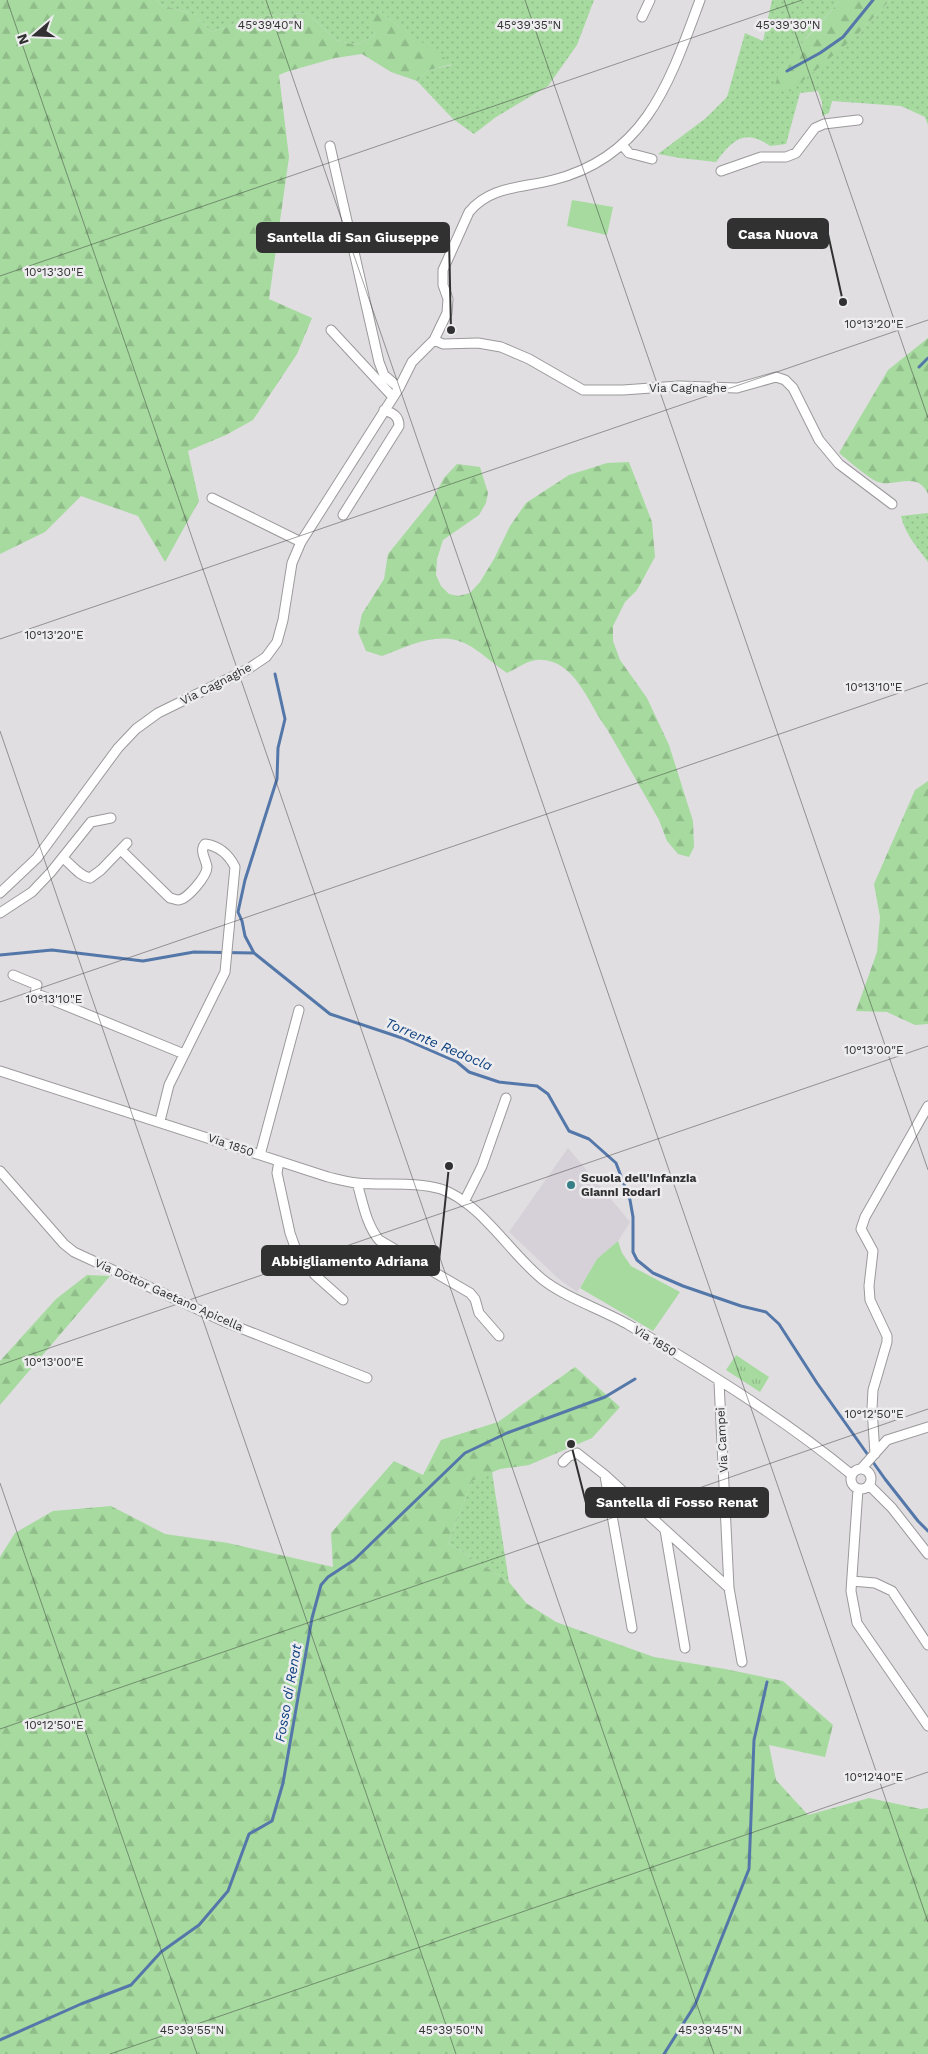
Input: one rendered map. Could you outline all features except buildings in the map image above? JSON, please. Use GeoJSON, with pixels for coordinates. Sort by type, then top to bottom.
{"type":"FeatureCollection","features":[{"type":"Feature","properties":{"kind":"street"},"geometry":{"type":"LineString","coordinates":[[642,17],[650,0]]}},
{"type":"Feature","properties":{"kind":"street","name":"Via Cagnaghe"},"geometry":{"type":"LineString","coordinates":[[0,893],[37,858],[118,748],[136,729],[158,713],[248,669],[266,657],[277,642],[284,620],[292,563],[301,542],[399,388],[412,362],[434,340],[448,309],[448,299],[442,277],[443,270],[466,218],[475,205],[500,190],[552,180],[586,170],[623,146],[653,106],[674,68],[700,0]]}},
{"type":"Feature","properties":{"kind":"street"},"geometry":{"type":"LineString","coordinates":[[721,170],[761,156],[786,157],[796,153],[815,128],[824,124],[858,120]]}},
{"type":"Feature","properties":{"kind":"street"},"geometry":{"type":"LineString","coordinates":[[330,146],[378,362],[384,375],[399,388]]}},
{"type":"Feature","properties":{"kind":"street"},"geometry":{"type":"LineString","coordinates":[[623,146],[629,153],[652,159]]}},
{"type":"Feature","properties":{"kind":"street"},"geometry":{"type":"LineString","coordinates":[[330,330],[393,397]]}},
{"type":"Feature","properties":{"kind":"street","name":"Via Cagnaghe"},"geometry":{"type":"LineString","coordinates":[[434,340],[444,344],[478,343],[501,347],[529,359],[583,390],[623,390],[679,386],[737,388],[776,377],[785,380],[793,388],[819,440],[839,464],[892,504]]}},
{"type":"Feature","properties":{"kind":"street"},"geometry":{"type":"LineString","coordinates":[[344,515],[399,426],[399,420],[394,414],[384,410]]}},
{"type":"Feature","properties":{"kind":"street"},"geometry":{"type":"LineString","coordinates":[[212,498],[301,542]]}},
{"type":"Feature","properties":{"kind":"street"},"geometry":{"type":"LineString","coordinates":[[0,913],[32,892],[91,822],[111,818]]}},
{"type":"Feature","properties":{"kind":"street"},"geometry":{"type":"LineString","coordinates":[[62,858],[71,864],[82,876],[90,878],[101,870],[127,843]]}},
{"type":"Feature","properties":{"kind":"street"},"geometry":{"type":"LineString","coordinates":[[120,850],[170,898],[178,900],[183,898],[203,879],[207,868],[202,849],[205,844],[217,848],[230,857],[235,867],[228,921],[228,946],[225,967],[169,1085],[160,1121]]}},
{"type":"Feature","properties":{"kind":"street"},"geometry":{"type":"LineString","coordinates":[[13,975],[37,985],[35,993],[184,1054]]}},
{"type":"Feature","properties":{"kind":"street"},"geometry":{"type":"LineString","coordinates":[[260,1155],[299,1010]]}},
{"type":"Feature","properties":{"kind":"street","name":"Via 1850"},"geometry":{"type":"LineString","coordinates":[[0,1071],[160,1121],[328,1177],[357,1183],[414,1185],[440,1189],[464,1202],[498,1233],[542,1280],[626,1324],[720,1382],[818,1447],[852,1475],[852,1483],[858,1488]]}},
{"type":"Feature","properties":{"kind":"street"},"geometry":{"type":"LineString","coordinates":[[464,1202],[482,1166],[506,1098]]}},
{"type":"Feature","properties":{"kind":"street"},"geometry":{"type":"LineString","coordinates":[[875,1454],[872,1408],[873,1390],[887,1342],[887,1336],[870,1300],[869,1286],[873,1251],[861,1229],[864,1217],[928,1106]]}},
{"type":"Feature","properties":{"kind":"street"},"geometry":{"type":"LineString","coordinates":[[279,1161],[277,1173],[290,1233],[295,1247],[316,1275],[343,1300]]}},
{"type":"Feature","properties":{"kind":"street","name":"Via Dottor Gaetano Apicella"},"geometry":{"type":"LineString","coordinates":[[0,1171],[74,1252],[225,1322],[367,1378]]}},
{"type":"Feature","properties":{"kind":"street"},"geometry":{"type":"LineString","coordinates":[[357,1183],[372,1231],[379,1240],[470,1292],[475,1299],[479,1313],[499,1336]]}},
{"type":"Feature","properties":{"kind":"street","name":"Via Campei"},"geometry":{"type":"LineString","coordinates":[[720,1382],[729,1588],[742,1662]]}},
{"type":"Feature","properties":{"kind":"street"},"geometry":{"type":"LineString","coordinates":[[852,1475],[864,1466],[883,1443],[892,1437],[928,1427]]}},
{"type":"Feature","properties":{"kind":"street"},"geometry":{"type":"LineString","coordinates":[[563,1462],[568,1457],[577,1453],[666,1530],[729,1588]]}},
{"type":"Feature","properties":{"kind":"street"},"geometry":{"type":"LineString","coordinates":[[864,1466],[870,1475],[871,1482],[864,1489],[858,1488],[852,1605],[857,1623],[928,1726]]}},
{"type":"Feature","properties":{"kind":"street"},"geometry":{"type":"LineString","coordinates":[[604,1475],[632,1628]]}},
{"type":"Feature","properties":{"kind":"street"},"geometry":{"type":"LineString","coordinates":[[869,1485],[892,1508],[928,1554]]}},
{"type":"Feature","properties":{"kind":"street"},"geometry":{"type":"LineString","coordinates":[[666,1530],[685,1648]]}},
{"type":"Feature","properties":{"kind":"street"},"geometry":{"type":"LineString","coordinates":[[852,1582],[875,1583],[892,1591],[928,1644]]}},
{"type":"Feature","properties":{"kind":"shaded area","name":"Scuola dell'Infanzia Gianni Rodari"},"geometry":{"type":"Polygon","coordinates":[[[568,1148],[630,1222],[618,1241],[597,1259],[577,1292],[559,1279],[509,1232],[568,1148]]]}},
{"type":"Feature","properties":{"kind":"green space"},"geometry":{"type":"Polygon","coordinates":[[[0,0],[156,0],[161,5],[196,15],[211,32],[263,16],[307,13],[336,40],[355,45],[374,36],[370,22],[378,9],[389,19],[453,64],[429,70],[417,81],[391,72],[362,54],[335,58],[279,75],[289,157],[269,299],[312,318],[297,354],[253,420],[226,435],[188,451],[199,501],[165,562],[138,516],[81,496],[45,532],[0,554],[0,0]]]}},
{"type":"Feature","properties":{"kind":"green space"},"geometry":{"type":"Polygon","coordinates":[[[156,0],[594,0],[577,45],[548,86],[496,117],[474,134],[453,119],[417,81],[429,70],[452,65],[379,10],[371,22],[374,36],[355,45],[336,40],[307,13],[263,16],[211,32],[196,15],[161,5],[156,0]]]}},
{"type":"Feature","properties":{"kind":"green space"},"geometry":{"type":"Polygon","coordinates":[[[772,0],[841,0],[805,39],[856,36],[890,0],[928,0],[928,125],[925,117],[901,106],[832,101],[829,113],[822,116],[822,102],[818,91],[800,93],[786,144],[770,146],[753,138],[746,137],[728,148],[716,162],[658,154],[706,118],[727,97],[745,33],[763,41],[772,0]]]}},
{"type":"Feature","properties":{"kind":"green space"},"geometry":{"type":"Polygon","coordinates":[[[841,0],[890,0],[856,36],[791,91],[773,90],[782,65],[841,0]]]}},
{"type":"Feature","properties":{"kind":"green space"},"geometry":{"type":"Polygon","coordinates":[[[572,200],[613,207],[607,235],[567,226],[572,200]]]}},
{"type":"Feature","properties":{"kind":"green space"},"geometry":{"type":"Polygon","coordinates":[[[928,338],[928,494],[923,487],[912,481],[878,482],[839,453],[888,370],[928,338]]]}},
{"type":"Feature","properties":{"kind":"green space"},"geometry":{"type":"Polygon","coordinates":[[[629,462],[652,522],[655,557],[637,590],[625,602],[613,626],[613,641],[620,660],[647,698],[669,745],[693,821],[694,847],[689,857],[678,854],[667,841],[659,820],[607,729],[579,684],[561,666],[549,661],[536,660],[525,663],[507,673],[472,647],[461,641],[449,639],[427,640],[415,643],[382,656],[366,651],[358,632],[362,614],[384,579],[388,554],[431,501],[444,478],[457,464],[480,467],[488,493],[486,503],[479,515],[443,540],[437,559],[436,575],[441,586],[449,594],[458,596],[470,593],[480,582],[510,526],[526,503],[569,475],[607,463],[629,462]]]}},
{"type":"Feature","properties":{"kind":"green space"},"geometry":{"type":"Polygon","coordinates":[[[928,513],[928,562],[908,535],[901,516],[928,513]]]}},
{"type":"Feature","properties":{"kind":"green space"},"geometry":{"type":"Polygon","coordinates":[[[928,781],[928,1024],[915,1025],[887,1012],[856,1011],[877,952],[880,917],[874,884],[915,790],[928,781]]]}},
{"type":"Feature","properties":{"kind":"green space"},"geometry":{"type":"Polygon","coordinates":[[[618,1241],[622,1253],[631,1266],[680,1292],[653,1331],[580,1288],[597,1259],[618,1241]]]}},
{"type":"Feature","properties":{"kind":"green space"},"geometry":{"type":"Polygon","coordinates":[[[87,1275],[110,1276],[0,1405],[0,1361],[56,1299],[87,1275]]]}},
{"type":"Feature","properties":{"kind":"green space"},"geometry":{"type":"Polygon","coordinates":[[[736,1355],[769,1377],[760,1392],[726,1370],[736,1355]]]}},
{"type":"Feature","properties":{"kind":"green space"},"geometry":{"type":"Polygon","coordinates":[[[575,1367],[620,1407],[592,1438],[529,1465],[500,1469],[472,1481],[448,1543],[509,1582],[526,1603],[556,1622],[654,1657],[783,1681],[833,1725],[825,1757],[769,1745],[776,1780],[808,1815],[869,1798],[921,1809],[928,1808],[928,2054],[0,2054],[0,1557],[15,1533],[53,1511],[111,1506],[165,1534],[228,1543],[333,1567],[331,1533],[394,1461],[423,1475],[441,1440],[498,1422],[575,1367]]]}},
{"type":"Feature","properties":{"kind":"green space"},"geometry":{"type":"Polygon","coordinates":[[[492,1472],[509,1582],[448,1543],[472,1481],[492,1472]]]}},
{"type":"Feature","properties":{"kind":"waterway"},"geometry":{"type":"LineString","coordinates":[[787,71],[820,53],[843,37],[873,0]]}},
{"type":"Feature","properties":{"kind":"waterway"},"geometry":{"type":"LineString","coordinates":[[919,367],[928,358]]}},
{"type":"Feature","properties":{"kind":"waterway"},"geometry":{"type":"LineString","coordinates":[[254,953],[245,936],[238,912],[245,880],[277,779],[278,748],[285,719],[275,674]]}},
{"type":"Feature","properties":{"kind":"waterway","name":"Torrente Redocla"},"geometry":{"type":"LineString","coordinates":[[0,955],[52,950],[143,961],[194,952],[254,953],[330,1014],[402,1038],[457,1062],[469,1072],[499,1082],[537,1086],[548,1094],[569,1131],[589,1139],[616,1163],[630,1200],[633,1217],[633,1252],[637,1260],[653,1273],[683,1286],[741,1306],[766,1312],[779,1324],[817,1383],[885,1479],[928,1531]]}},
{"type":"Feature","properties":{"kind":"waterway","name":"Fosso di Renat"},"geometry":{"type":"LineString","coordinates":[[0,2040],[81,2004],[131,1985],[161,1952],[199,1925],[228,1891],[249,1834],[272,1821],[283,1783],[312,1618],[321,1585],[328,1577],[354,1560],[465,1453],[507,1433],[605,1397],[635,1379]]}},
{"type":"Feature","properties":{"kind":"waterway"},"geometry":{"type":"LineString","coordinates":[[664,2054],[695,2005],[749,1869],[754,1740],[767,1682]]}},
{"type":"Feature","properties":{"kind":"place","name":"Casa Nuova"},"geometry":{"type":"Point","coordinates":[843,302]}},
{"type":"Feature","properties":{"kind":"place","name":"Santella di San Giuseppe"},"geometry":{"type":"Point","coordinates":[451,330]}},
{"type":"Feature","properties":{"kind":"place","name":"Abbigliamento Adriana"},"geometry":{"type":"Point","coordinates":[449,1166]}},
{"type":"Feature","properties":{"kind":"place","name":"Scuola dell'Infanzia Gianni Rodari"},"geometry":{"type":"Point","coordinates":[571,1185]}},
{"type":"Feature","properties":{"kind":"place","name":"Santella di Fosso Renat"},"geometry":{"type":"Point","coordinates":[571,1444]}}]}
